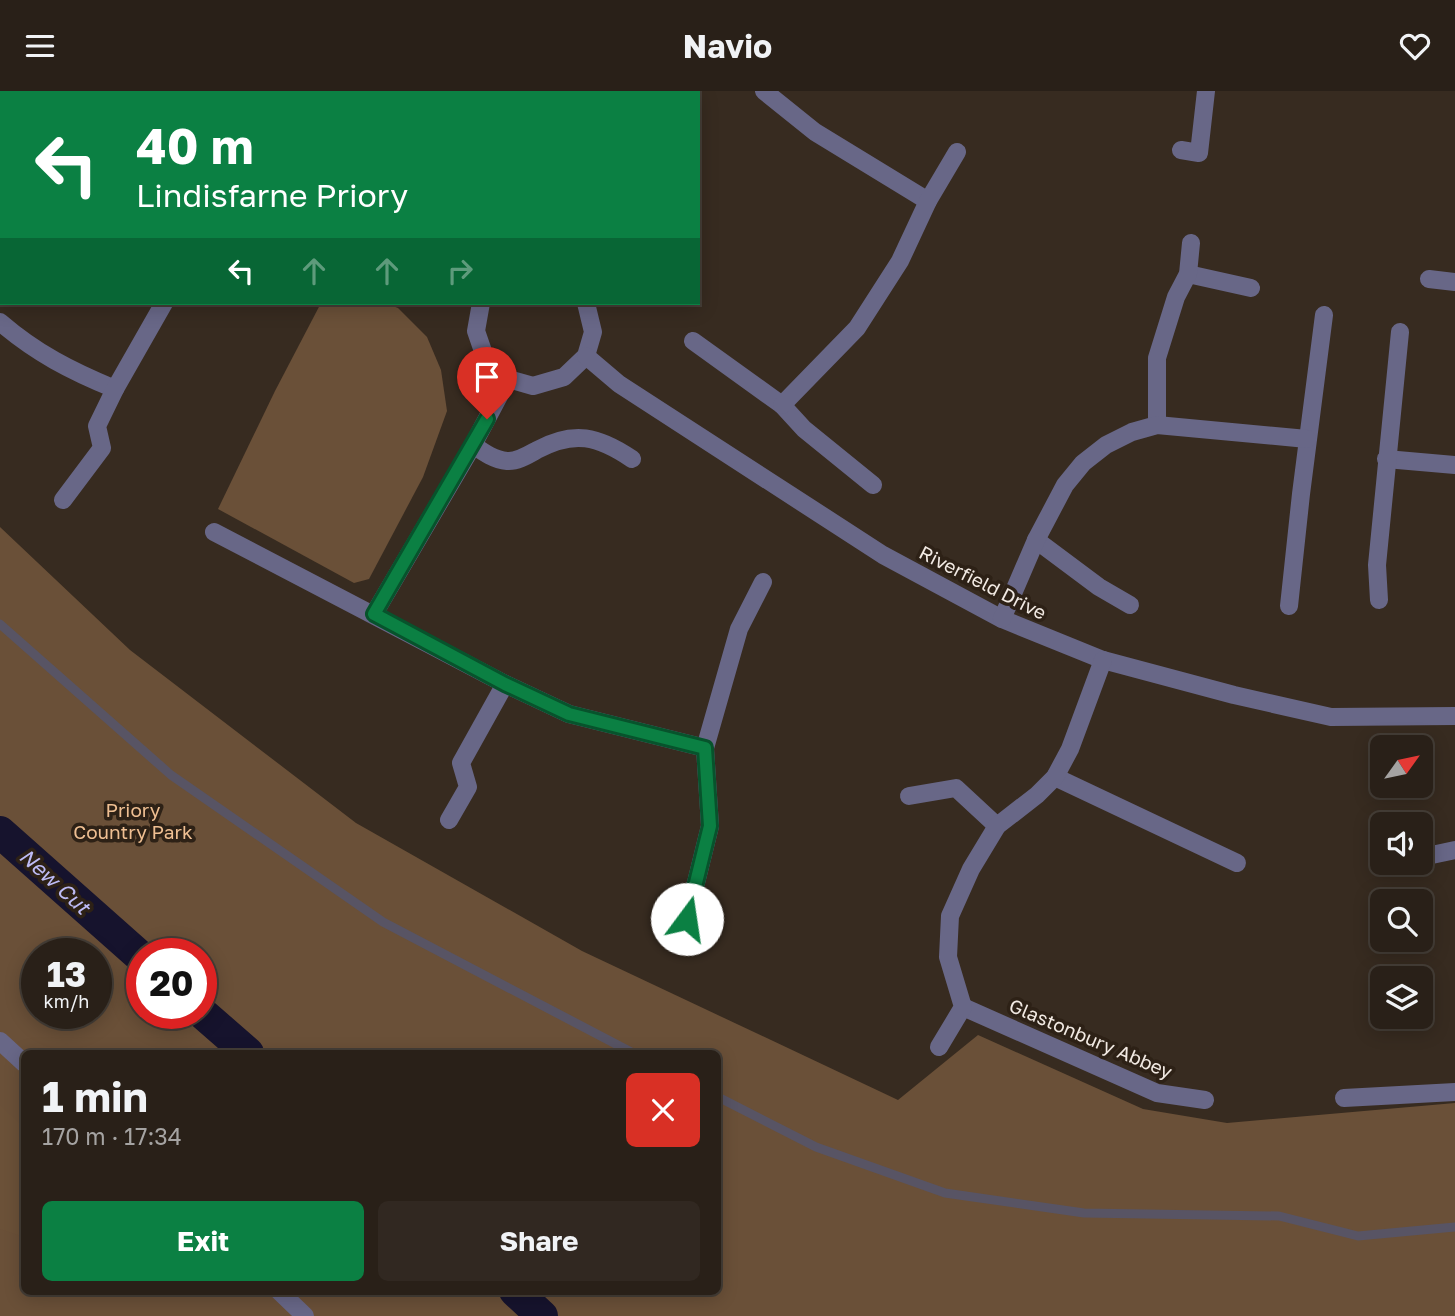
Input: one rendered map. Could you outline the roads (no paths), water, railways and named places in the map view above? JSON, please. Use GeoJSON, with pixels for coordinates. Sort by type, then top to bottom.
{"type":"FeatureCollection","features":[{"type":"Feature","properties":{"kind":"street"},"geometry":{"type":"LineString","coordinates":[[764,91],[815,132],[928,201]]}},
{"type":"Feature","properties":{"kind":"street"},"geometry":{"type":"LineString","coordinates":[[1181,150],[1199,153],[1206,91]]}},
{"type":"Feature","properties":{"kind":"street"},"geometry":{"type":"LineString","coordinates":[[782,405],[858,328],[900,261],[928,201],[957,152]]}},
{"type":"Feature","properties":{"kind":"street"},"geometry":{"type":"LineString","coordinates":[[1157,425],[1157,358],[1176,297],[1188,274],[1191,243]]}},
{"type":"Feature","properties":{"kind":"street"},"geometry":{"type":"LineString","coordinates":[[1188,274],[1251,288]]}},
{"type":"Feature","properties":{"kind":"street"},"geometry":{"type":"LineString","coordinates":[[1429,279],[1455,282]]}},
{"type":"Feature","properties":{"kind":"street"},"geometry":{"type":"LineString","coordinates":[[63,501],[102,448],[97,426],[163,305]]}},
{"type":"Feature","properties":{"kind":"street"},"geometry":{"type":"LineString","coordinates":[[481,305],[476,331],[486,361],[508,379],[533,386],[564,377],[586,356],[593,332],[586,305]]}},
{"type":"Feature","properties":{"kind":"street"},"geometry":{"type":"LineString","coordinates":[[1289,606],[1324,315]]}},
{"type":"Feature","properties":{"kind":"street"},"geometry":{"type":"LineString","coordinates":[[0,322],[27,346],[72,371],[115,389]]}},
{"type":"Feature","properties":{"kind":"street"},"geometry":{"type":"LineString","coordinates":[[1379,600],[1377,565],[1381,505],[1400,332]]}},
{"type":"Feature","properties":{"kind":"street"},"geometry":{"type":"LineString","coordinates":[[693,341],[782,405],[804,429],[873,485]]}},
{"type":"Feature","properties":{"kind":"street","name":"Riverfield Drive"},"geometry":{"type":"LineString","coordinates":[[586,356],[619,384],[883,555],[1002,619],[1103,660],[1331,717],[1455,716]]}},
{"type":"Feature","properties":{"kind":"street"},"geometry":{"type":"LineString","coordinates":[[374,614],[473,445],[508,379]]}},
{"type":"Feature","properties":{"kind":"street"},"geometry":{"type":"LineString","coordinates":[[1002,619],[1036,540],[1065,485],[1083,464],[1106,445],[1132,432],[1157,425],[1307,439]]}},
{"type":"Feature","properties":{"kind":"street"},"geometry":{"type":"LineString","coordinates":[[473,445],[496,460],[510,462],[567,438],[590,438],[612,445],[632,459]]}},
{"type":"Feature","properties":{"kind":"street"},"geometry":{"type":"LineString","coordinates":[[1386,460],[1455,465]]}},
{"type":"Feature","properties":{"kind":"street"},"geometry":{"type":"LineString","coordinates":[[214,531],[505,684],[569,714],[705,748]]}},
{"type":"Feature","properties":{"kind":"street"},"geometry":{"type":"LineString","coordinates":[[1036,540],[1099,587],[1130,605]]}},
{"type":"Feature","properties":{"kind":"street"},"geometry":{"type":"LineString","coordinates":[[687,919],[710,826],[705,748],[739,629],[763,582]]}},
{"type":"Feature","properties":{"kind":"street"},"geometry":{"type":"LineString","coordinates":[[939,1048],[963,1007],[948,957],[950,916],[971,869],[997,826],[1037,795],[1055,777],[1070,749],[1103,660]]}},
{"type":"Feature","properties":{"kind":"street"},"geometry":{"type":"LineString","coordinates":[[449,820],[468,787],[461,763],[505,684]]}},
{"type":"Feature","properties":{"kind":"street"},"geometry":{"type":"LineString","coordinates":[[1055,777],[1237,863]]}},
{"type":"Feature","properties":{"kind":"street"},"geometry":{"type":"LineString","coordinates":[[909,796],[956,788],[997,826]]}},
{"type":"Feature","properties":{"kind":"street"},"geometry":{"type":"LineString","coordinates":[[1433,855],[1455,850]]}},
{"type":"Feature","properties":{"kind":"street","name":"Glastonbury Abbey"},"geometry":{"type":"LineString","coordinates":[[963,1007],[1157,1093],[1205,1100]]}},
{"type":"Feature","properties":{"kind":"street"},"geometry":{"type":"LineString","coordinates":[[0,1041],[21,1060]]}},
{"type":"Feature","properties":{"kind":"street"},"geometry":{"type":"LineString","coordinates":[[1345,1098],[1455,1092]]}},
{"type":"Feature","properties":{"kind":"street"},"geometry":{"type":"LineString","coordinates":[[283,1295],[305,1316]]}},
{"type":"Feature","properties":{"kind":"waterway"},"geometry":{"type":"LineString","coordinates":[[0,624],[171,775],[383,922],[627,1050]]}},
{"type":"Feature","properties":{"kind":"waterway","name":"New Cut"},"geometry":{"type":"LineString","coordinates":[[0,832],[126,944]]}},
{"type":"Feature","properties":{"kind":"waterway","name":"New Cut"},"geometry":{"type":"LineString","coordinates":[[217,1026],[245,1050]]}},
{"type":"Feature","properties":{"kind":"waterway"},"geometry":{"type":"LineString","coordinates":[[721,1099],[816,1147],[945,1193],[1084,1213],[1279,1216],[1358,1236],[1455,1227]]}},
{"type":"Feature","properties":{"kind":"waterway","name":"New Cut"},"geometry":{"type":"LineString","coordinates":[[519,1295],[542,1316]]}},
{"type":"Feature","properties":{"kind":"park label","name":"Priory Country Park"},"geometry":{"type":"Point","coordinates":[133,820]}}]}
